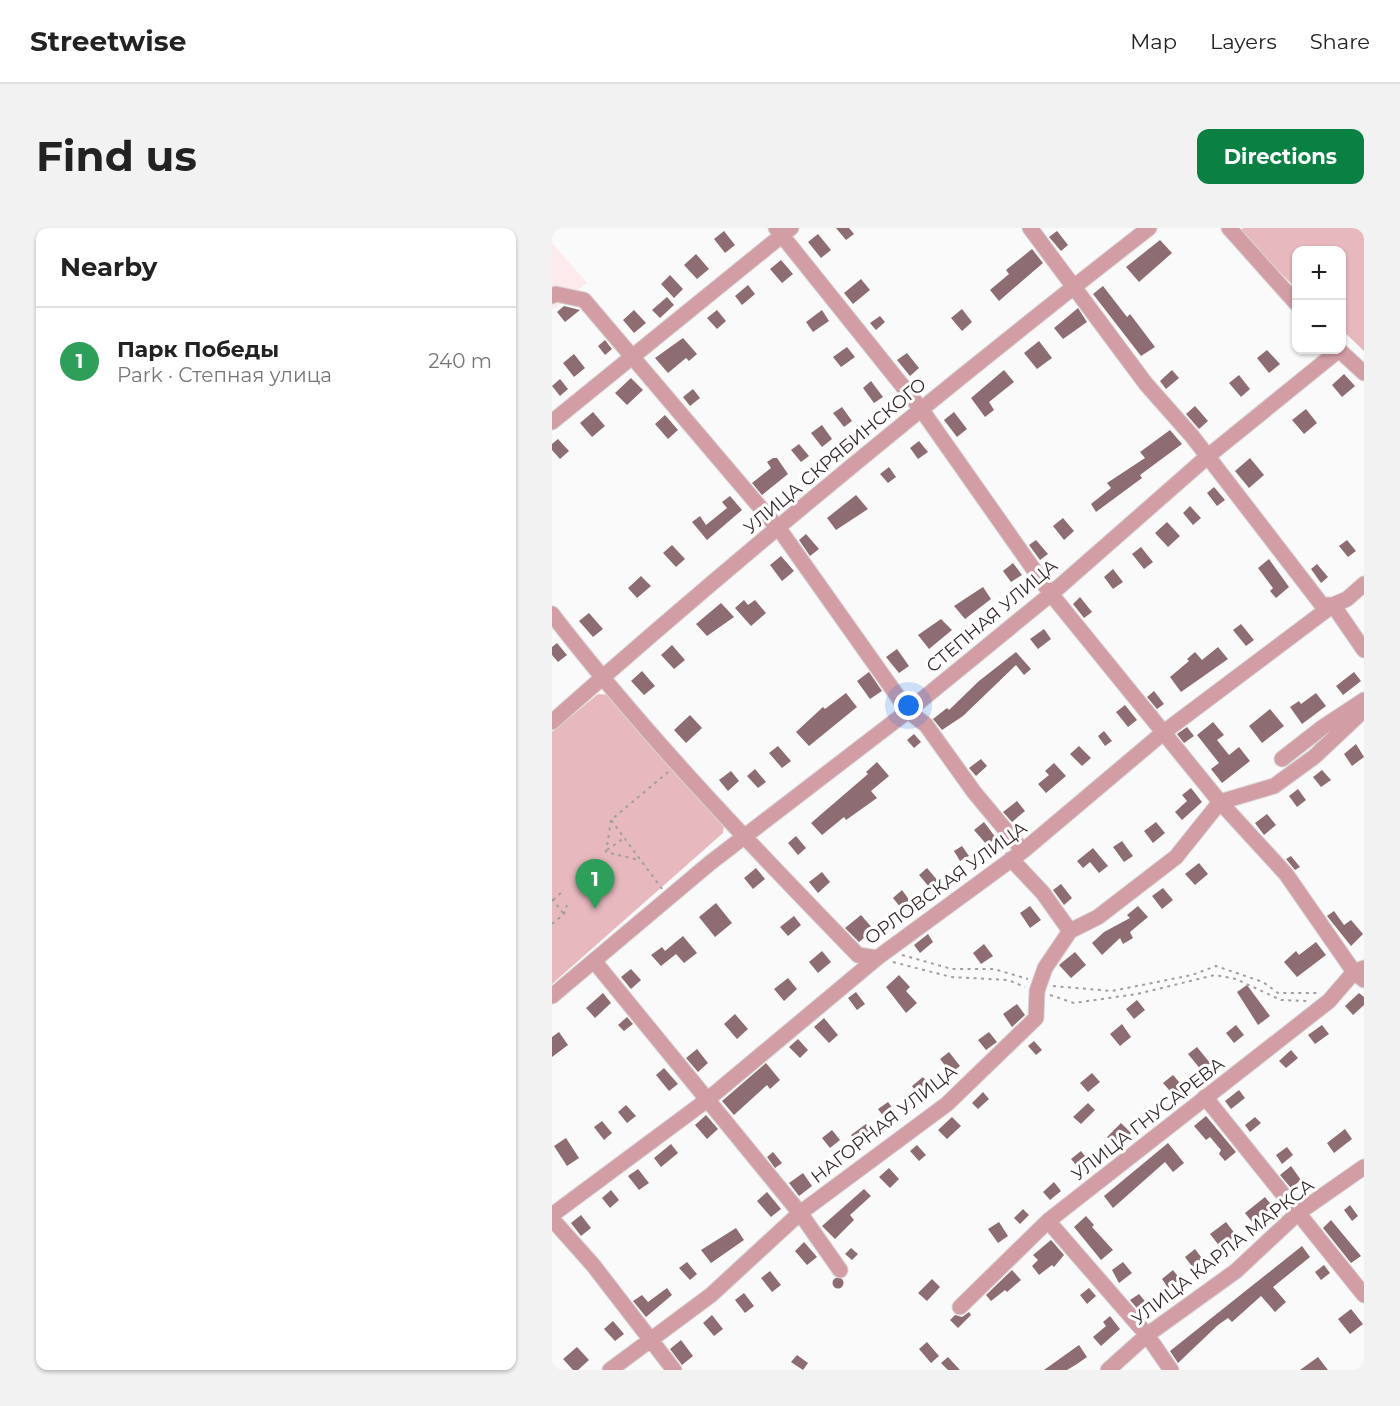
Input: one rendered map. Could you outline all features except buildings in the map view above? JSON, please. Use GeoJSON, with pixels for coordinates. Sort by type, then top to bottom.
{"type":"FeatureCollection","features":[{"type":"Feature","properties":{"kind":"street"},"geometry":{"type":"LineString","coordinates":[[1030,228],[1146,384],[1207,457],[1322,604],[1333,605],[1364,650]]}},
{"type":"Feature","properties":{"kind":"street","name":"УЛИЦА СКРЯБИНСКОГО"},"geometry":{"type":"LineString","coordinates":[[552,722],[921,409],[1149,228]]}},
{"type":"Feature","properties":{"kind":"street"},"geometry":{"type":"LineString","coordinates":[[1229,228],[1293,300]]}},
{"type":"Feature","properties":{"kind":"street"},"geometry":{"type":"LineString","coordinates":[[552,422],[783,230],[921,409],[1051,594],[1220,802],[1286,874],[1361,973]]}},
{"type":"Feature","properties":{"kind":"street"},"geometry":{"type":"LineString","coordinates":[[552,296],[556,294],[584,300],[778,529],[908,711],[926,725],[1070,931]]}},
{"type":"Feature","properties":{"kind":"street","name":"СТЕПНАЯ УЛИЦА"},"geometry":{"type":"LineString","coordinates":[[552,996],[745,836],[908,711],[1051,594],[1207,457],[1334,354]]}},
{"type":"Feature","properties":{"kind":"street"},"geometry":{"type":"LineString","coordinates":[[1343,354],[1364,373]]}},
{"type":"Feature","properties":{"kind":"street","name":"ОРЛОВСКАЯ УЛИЦА"},"geometry":{"type":"LineString","coordinates":[[552,1217],[707,1100],[882,954],[1017,855],[1164,732],[1333,605],[1347,599],[1364,584]]}},
{"type":"Feature","properties":{"kind":"street"},"geometry":{"type":"LineString","coordinates":[[552,614],[602,678],[745,836],[858,955],[882,954]]}},
{"type":"Feature","properties":{"kind":"street"},"geometry":{"type":"LineString","coordinates":[[1282,759],[1323,727],[1364,700]]}},
{"type":"Feature","properties":{"kind":"street"},"geometry":{"type":"LineString","coordinates":[[1220,802],[1274,786],[1314,757],[1364,710]]}},
{"type":"Feature","properties":{"kind":"street","name":"НАГОРНАЯ УЛИЦА"},"geometry":{"type":"LineString","coordinates":[[610,1370],[711,1295],[800,1213],[947,1104],[1036,1018],[1039,987],[1045,968],[1070,931],[1098,917],[1176,857],[1220,802]]}},
{"type":"Feature","properties":{"kind":"street"},"geometry":{"type":"LineString","coordinates":[[594,961],[800,1213],[840,1270]]}},
{"type":"Feature","properties":{"kind":"street","name":"УЛИЦА ГНУСАРЕВА"},"geometry":{"type":"LineString","coordinates":[[960,1307],[1048,1221],[1361,973]]}},
{"type":"Feature","properties":{"kind":"street"},"geometry":{"type":"LineString","coordinates":[[1205,1097],[1364,1295]]}},
{"type":"Feature","properties":{"kind":"street","name":"УЛИЦА КАРЛА МАРКСА"},"geometry":{"type":"LineString","coordinates":[[1108,1370],[1147,1335],[1236,1271],[1298,1213],[1364,1167]]}},
{"type":"Feature","properties":{"kind":"street"},"geometry":{"type":"LineString","coordinates":[[552,1217],[593,1265],[674,1370]]}},
{"type":"Feature","properties":{"kind":"street"},"geometry":{"type":"LineString","coordinates":[[1048,1221],[1147,1335],[1170,1370]]}},
{"type":"Feature","properties":{"kind":"path"},"geometry":{"type":"LineString","coordinates":[[606,852],[611,820],[679,762]]}},
{"type":"Feature","properties":{"kind":"path"},"geometry":{"type":"LineString","coordinates":[[611,820],[669,898]]}},
{"type":"Feature","properties":{"kind":"path"},"geometry":{"type":"LineString","coordinates":[[606,852],[624,838]]}},
{"type":"Feature","properties":{"kind":"path"},"geometry":{"type":"LineString","coordinates":[[606,852],[641,861]]}},
{"type":"Feature","properties":{"kind":"path"},"geometry":{"type":"LineString","coordinates":[[562,892],[552,900],[564,914]]}},
{"type":"Feature","properties":{"kind":"path"},"geometry":{"type":"LineString","coordinates":[[552,924],[564,914],[567,905]]}},
{"type":"Feature","properties":{"kind":"path"},"geometry":{"type":"LineString","coordinates":[[882,954],[952,969],[994,969],[1074,1003],[1137,994],[1215,975],[1236,978],[1281,1000],[1333,997]]}},
{"type":"Feature","properties":{"kind":"path"},"geometry":{"type":"LineString","coordinates":[[882,954],[951,976],[1008,980],[1039,987],[1112,991],[1192,975],[1216,966],[1263,982],[1278,993],[1333,997]]}},
{"type":"Feature","properties":{"kind":"shaded area"},"geometry":{"type":"Polygon","coordinates":[[[1243,228],[1364,228],[1364,351],[1346,334],[1346,246],[1292,246],[1292,284],[1238,233],[1243,228]]]}},
{"type":"Feature","properties":{"kind":"shaded area"},"geometry":{"type":"Polygon","coordinates":[[[552,243],[587,283],[552,310],[552,243]]]}},
{"type":"Feature","properties":{"kind":"shaded area"},"geometry":{"type":"Polygon","coordinates":[[[598,694],[614,695],[725,819],[723,833],[552,984],[552,732],[598,694]]]}},
{"type":"Feature","properties":{"kind":"place","name":"Парк Победы"},"geometry":{"type":"Point","coordinates":[595,909]}}]}
